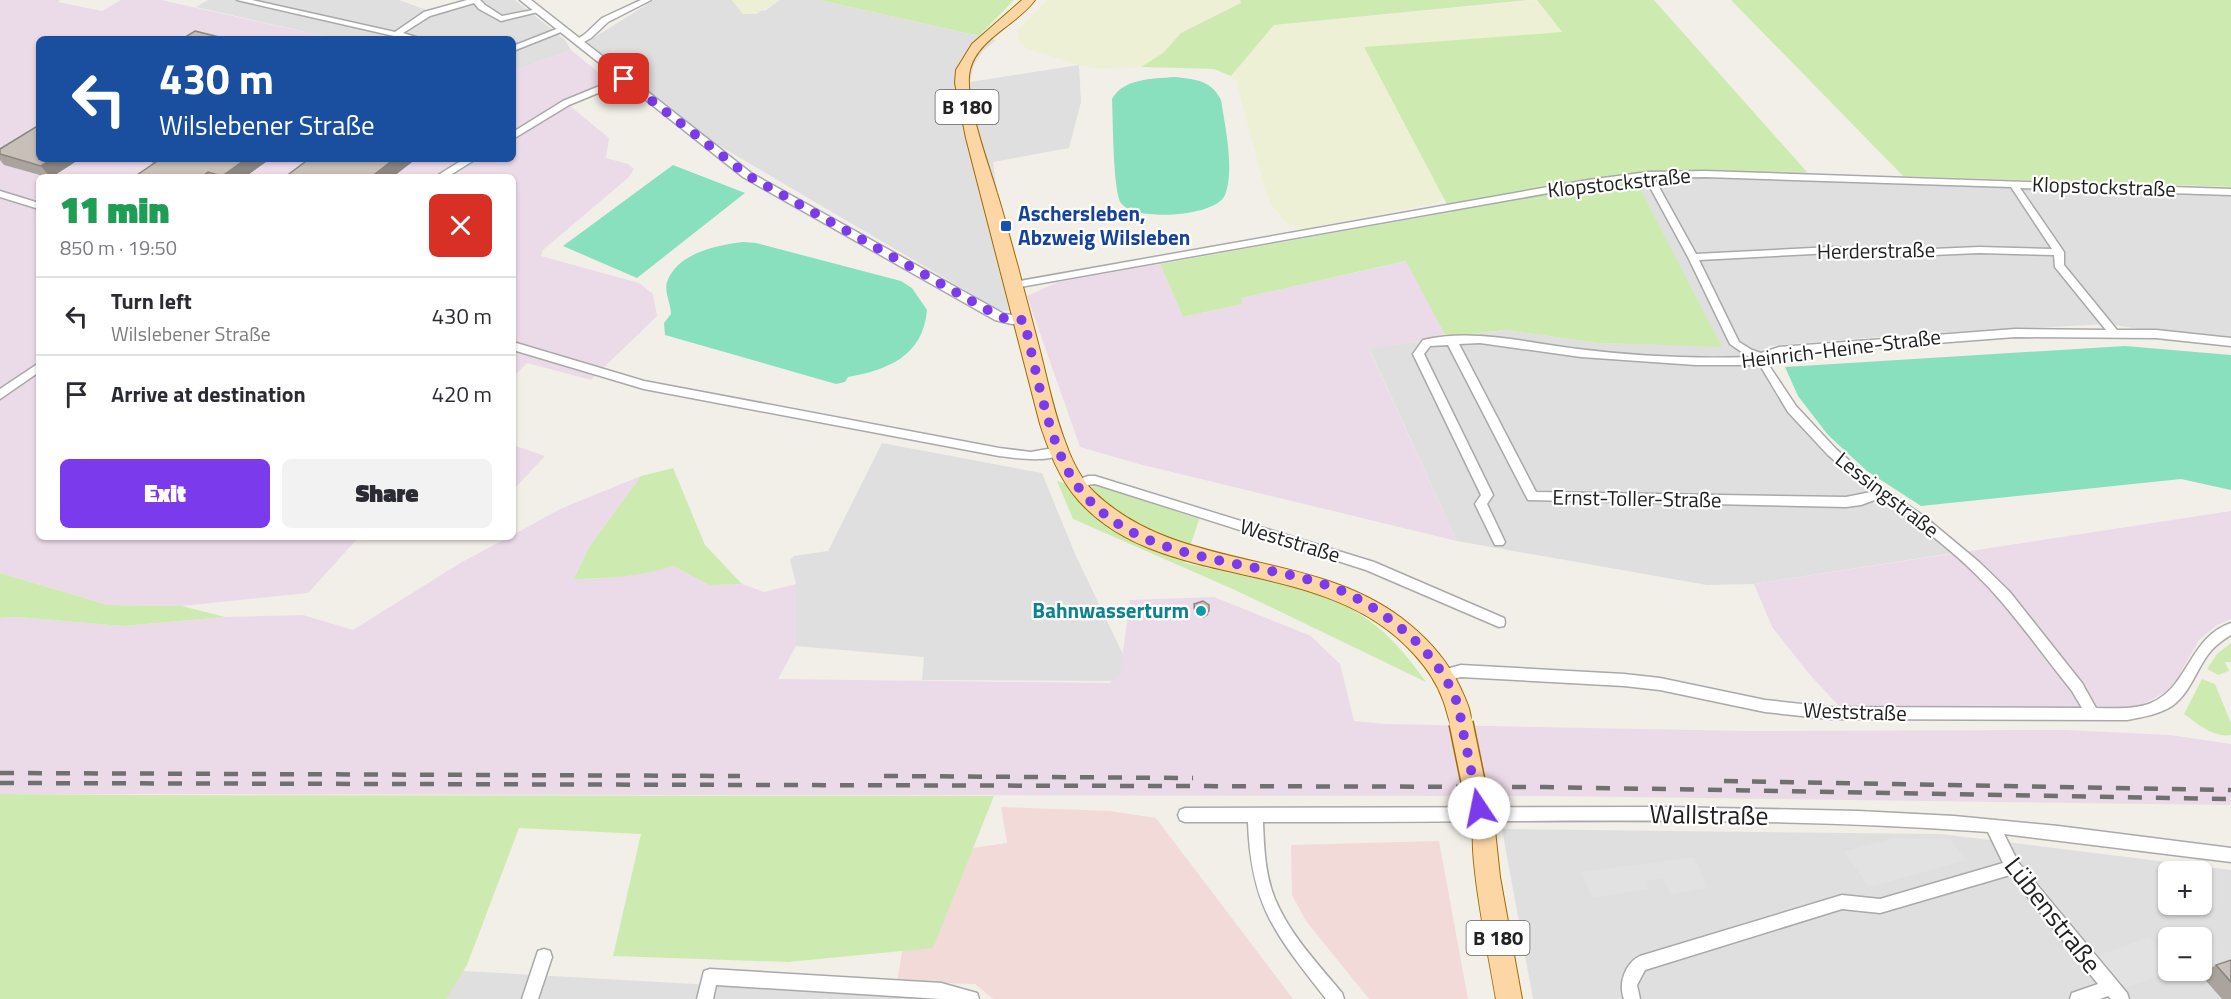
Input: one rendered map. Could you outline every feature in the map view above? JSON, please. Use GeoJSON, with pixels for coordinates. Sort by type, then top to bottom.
{"type":"FeatureCollection","features":[{"type":"Feature","properties":{"kind":"main road","name":"B 180"},"geometry":{"type":"LineString","coordinates":[[1029,0],[1019,12],[974,51],[961,73],[966,104],[1059,451],[1076,485],[1110,518],[1145,538],[1175,549],[1310,581],[1359,599],[1403,629],[1432,659],[1454,694],[1461,723],[1483,830],[1489,887],[1509,999]]}},
{"type":"Feature","properties":{"kind":"street"},"geometry":{"type":"LineString","coordinates":[[241,0],[405,36]]}},
{"type":"Feature","properties":{"kind":"street"},"geometry":{"type":"LineString","coordinates":[[397,34],[427,14],[476,0],[482,7],[501,19],[538,11]]}},
{"type":"Feature","properties":{"kind":"street"},"geometry":{"type":"LineString","coordinates":[[525,0],[729,162],[767,188],[1000,317],[1024,320]]}},
{"type":"Feature","properties":{"kind":"street"},"geometry":{"type":"LineString","coordinates":[[577,42],[588,36],[605,20],[647,0]]}},
{"type":"Feature","properties":{"kind":"street"},"geometry":{"type":"LineString","coordinates":[[516,48],[562,30]]}},
{"type":"Feature","properties":{"kind":"street"},"geometry":{"type":"LineString","coordinates":[[516,134],[566,103],[624,79]]}},
{"type":"Feature","properties":{"kind":"street"},"geometry":{"type":"LineString","coordinates":[[445,174],[466,162]]}},
{"type":"Feature","properties":{"kind":"street","name":"Klopstockstraße"},"geometry":{"type":"LineString","coordinates":[[1014,285],[1457,205],[1648,175],[1705,174],[2231,192]]}},
{"type":"Feature","properties":{"kind":"street"},"geometry":{"type":"LineString","coordinates":[[1648,175],[1693,256],[1735,344],[1748,353],[1764,358]]}},
{"type":"Feature","properties":{"kind":"street"},"geometry":{"type":"LineString","coordinates":[[2013,184],[2059,252],[2059,265],[2113,332]]}},
{"type":"Feature","properties":{"kind":"street"},"geometry":{"type":"LineString","coordinates":[[0,194],[36,205]]}},
{"type":"Feature","properties":{"kind":"street","name":"Herderstraße"},"geometry":{"type":"LineString","coordinates":[[1693,256],[1832,250],[1887,254],[1979,249],[2059,252]]}},
{"type":"Feature","properties":{"kind":"street","name":"Heinrich-Heine-Straße"},"geometry":{"type":"LineString","coordinates":[[1499,542],[1481,504],[1487,495],[1418,354],[1427,343],[1480,339],[1581,353],[1669,361],[1729,362],[1764,358],[1779,351],[1950,336],[2015,333],[2113,332],[2231,342]]}},
{"type":"Feature","properties":{"kind":"street","name":"Ernst-Toller-Straße"},"geometry":{"type":"LineString","coordinates":[[1451,340],[1532,497],[1846,502],[1881,493]]}},
{"type":"Feature","properties":{"kind":"street"},"geometry":{"type":"LineString","coordinates":[[516,347],[644,385],[999,452],[1031,456],[1059,451]]}},
{"type":"Feature","properties":{"kind":"street","name":"Lessingstraße"},"geometry":{"type":"LineString","coordinates":[[1764,358],[1763,364],[1773,382],[1802,422],[1845,465],[1928,526],[2004,595],[2077,687],[2093,715]]}},
{"type":"Feature","properties":{"kind":"street"},"geometry":{"type":"LineString","coordinates":[[0,395],[36,369]]}},
{"type":"Feature","properties":{"kind":"street","name":"Weststraße"},"geometry":{"type":"LineString","coordinates":[[1076,485],[1095,480],[1370,566],[1499,622]]}},
{"type":"Feature","properties":{"kind":"street","name":"Weststraße"},"geometry":{"type":"LineString","coordinates":[[1444,675],[1458,671],[1624,680],[1660,684],[1765,706],[1830,713],[2093,715],[2145,712],[2166,704],[2180,692],[2207,645],[2231,628]]}},
{"type":"Feature","properties":{"kind":"street","name":"Wallstraße"},"geometry":{"type":"LineString","coordinates":[[1185,815],[1673,814],[1898,820],[1992,826],[2231,855]]}},
{"type":"Feature","properties":{"kind":"street"},"geometry":{"type":"LineString","coordinates":[[1254,816],[1263,883],[1268,902],[1288,936],[1336,999]]}},
{"type":"Feature","properties":{"kind":"street","name":"Lübenstraße"},"geometry":{"type":"LineString","coordinates":[[1992,826],[2013,867],[2116,993]]}},
{"type":"Feature","properties":{"kind":"street"},"geometry":{"type":"LineString","coordinates":[[1632,999],[1628,991],[1630,975],[1640,964],[1842,902],[1880,906],[2013,867]]}},
{"type":"Feature","properties":{"kind":"street"},"geometry":{"type":"LineString","coordinates":[[530,999],[544,957]]}},
{"type":"Feature","properties":{"kind":"street"},"geometry":{"type":"LineString","coordinates":[[705,999],[710,977],[941,991],[971,999]]}},
{"type":"Feature","properties":{"kind":"street"},"geometry":{"type":"LineString","coordinates":[[2078,999],[2116,993]]}},
{"type":"Feature","properties":{"kind":"shaded area"},"geometry":{"type":"Polygon","coordinates":[[[0,0],[60,0],[58,2],[102,11],[121,0],[161,0],[323,36],[36,36],[36,162],[516,162],[516,67],[520,69],[571,50],[615,86],[570,106],[609,138],[606,158],[628,164],[634,169],[629,177],[543,250],[541,256],[639,283],[653,294],[657,316],[591,380],[527,363],[516,374],[516,174],[36,174],[36,540],[356,540],[308,593],[182,606],[108,605],[0,573],[0,0]]]}},
{"type":"Feature","properties":{"kind":"shaded area"},"geometry":{"type":"Polygon","coordinates":[[[208,0],[399,0],[432,12],[480,0],[515,0],[565,40],[571,50],[520,69],[516,67],[516,36],[323,36],[196,7],[208,0]]]}},
{"type":"Feature","properties":{"kind":"shaded area"},"geometry":{"type":"Polygon","coordinates":[[[654,0],[732,0],[743,14],[766,10],[780,0],[819,0],[996,40],[982,52],[974,65],[970,82],[1079,65],[1081,102],[1069,148],[993,162],[1013,308],[1010,311],[999,310],[711,141],[587,42],[654,0]]]}},
{"type":"Feature","properties":{"kind":"shaded area"},"geometry":{"type":"Polygon","coordinates":[[[1689,170],[1807,172],[1810,180],[2231,196],[2231,344],[2108,324],[1915,334],[1769,346],[1757,363],[1777,397],[1797,423],[1853,478],[1916,522],[1953,553],[1754,584],[1707,585],[1457,541],[1369,348],[1505,330],[1599,343],[1721,346],[1636,180],[1636,173],[1689,170]]]}},
{"type":"Feature","properties":{"kind":"shaded area"},"geometry":{"type":"Polygon","coordinates":[[[1407,261],[1446,337],[1369,349],[1457,541],[1139,464],[1080,447],[1027,296],[1058,282],[1160,264],[1183,317],[1242,304],[1242,298],[1407,261]]]}},
{"type":"Feature","properties":{"kind":"shaded area"},"geometry":{"type":"Polygon","coordinates":[[[882,443],[1042,473],[1076,556],[1129,667],[1123,681],[922,680],[924,657],[796,646],[796,584],[790,560],[794,556],[828,551],[882,443]]]}},
{"type":"Feature","properties":{"kind":"shaded area"},"geometry":{"type":"Polygon","coordinates":[[[516,446],[545,456],[516,487],[516,446]]]}},
{"type":"Feature","properties":{"kind":"shaded area"},"geometry":{"type":"Polygon","coordinates":[[[641,476],[589,547],[574,579],[599,579],[673,566],[709,585],[742,584],[764,592],[796,584],[796,646],[778,679],[1110,683],[1120,674],[1130,600],[1214,597],[1311,636],[1340,664],[1354,721],[1386,724],[1746,731],[2065,730],[2170,735],[2231,744],[2231,805],[1547,796],[0,794],[0,618],[17,617],[123,626],[225,617],[303,615],[353,630],[462,562],[503,540],[516,540],[516,533],[560,509],[641,476]]]}},
{"type":"Feature","properties":{"kind":"shaded area"},"geometry":{"type":"Polygon","coordinates":[[[2231,511],[2231,619],[2217,625],[2199,640],[2177,679],[2166,692],[2139,706],[2089,708],[1840,707],[1810,675],[1772,627],[1754,584],[2231,511]]]}},
{"type":"Feature","properties":{"kind":"shaded area"},"geometry":{"type":"Polygon","coordinates":[[[1001,807],[1110,811],[1156,818],[1293,999],[993,999],[975,984],[897,982],[905,935],[945,852],[1007,843],[1001,807]]]}},
{"type":"Feature","properties":{"kind":"shaded area"},"geometry":{"type":"Polygon","coordinates":[[[1502,829],[1941,834],[2158,861],[2158,915],[2212,915],[2212,868],[2231,870],[2231,999],[1533,999],[1502,829]]]}},
{"type":"Feature","properties":{"kind":"shaded area"},"geometry":{"type":"Polygon","coordinates":[[[1893,838],[1950,839],[1967,860],[1869,887],[1844,852],[1893,838]]]}},
{"type":"Feature","properties":{"kind":"shaded area"},"geometry":{"type":"Polygon","coordinates":[[[1439,841],[1468,999],[1369,999],[1306,921],[1292,895],[1291,845],[1439,841]]]}},
{"type":"Feature","properties":{"kind":"shaded area"},"geometry":{"type":"Polygon","coordinates":[[[1694,857],[1708,887],[1671,895],[1662,878],[1645,881],[1648,889],[1592,898],[1581,872],[1694,857]]]}},
{"type":"Feature","properties":{"kind":"shaded area"},"geometry":{"type":"Polygon","coordinates":[[[2149,937],[2158,947],[2158,976],[2122,989],[2095,957],[2149,937]]]}},
{"type":"Feature","properties":{"kind":"shaded area"},"geometry":{"type":"Polygon","coordinates":[[[446,970],[941,998],[943,999],[433,999],[446,970]]]}},
{"type":"Feature","properties":{"kind":"green space"},"geometry":{"type":"Polygon","coordinates":[[[732,0],[780,0],[756,14],[743,14],[732,0]]]}},
{"type":"Feature","properties":{"kind":"green space"},"geometry":{"type":"Polygon","coordinates":[[[819,0],[1014,0],[979,36],[819,0]]]}},
{"type":"Feature","properties":{"kind":"green space"},"geometry":{"type":"Polygon","coordinates":[[[1047,0],[1240,0],[1241,3],[1181,33],[1163,53],[1141,67],[1100,69],[1028,49],[1019,42],[1017,31],[1047,0]]]}},
{"type":"Feature","properties":{"kind":"green space"},"geometry":{"type":"Polygon","coordinates":[[[1240,0],[1529,0],[1274,25],[1231,76],[1214,69],[1141,67],[1163,53],[1181,33],[1241,3],[1240,0]]]}},
{"type":"Feature","properties":{"kind":"green space"},"geometry":{"type":"Polygon","coordinates":[[[1537,0],[1563,33],[1365,47],[1443,197],[1437,203],[1302,229],[1288,224],[1273,207],[1266,192],[1236,81],[1231,76],[1274,25],[1537,0]]]}},
{"type":"Feature","properties":{"kind":"green space"},"geometry":{"type":"Polygon","coordinates":[[[1537,0],[1654,0],[1807,172],[1689,170],[1636,173],[1636,180],[1722,347],[1599,343],[1505,330],[1446,337],[1406,261],[1242,298],[1242,304],[1183,317],[1160,264],[1451,212],[1364,47],[1562,32],[1537,0]]]}},
{"type":"Feature","properties":{"kind":"green space"},"geometry":{"type":"Polygon","coordinates":[[[1731,0],[2231,0],[2231,187],[1903,176],[1731,0]]]}},
{"type":"Feature","properties":{"kind":"green space"},"geometry":{"type":"Polygon","coordinates":[[[1174,77],[1207,84],[1221,100],[1228,148],[1228,185],[1225,195],[1207,208],[1174,214],[1141,213],[1129,209],[1121,203],[1118,196],[1112,99],[1117,92],[1131,83],[1174,77]]]}},
{"type":"Feature","properties":{"kind":"green space"},"geometry":{"type":"Polygon","coordinates":[[[673,165],[745,193],[637,278],[563,246],[673,165]]]}},
{"type":"Feature","properties":{"kind":"green space"},"geometry":{"type":"Polygon","coordinates":[[[743,242],[756,243],[901,281],[912,288],[927,310],[919,339],[911,350],[890,365],[848,377],[845,382],[836,384],[665,335],[664,323],[671,314],[666,286],[672,272],[679,264],[699,252],[743,242]]]}},
{"type":"Feature","properties":{"kind":"green space"},"geometry":{"type":"Polygon","coordinates":[[[2125,346],[2231,355],[2231,490],[2181,479],[1921,506],[1867,471],[1828,435],[1798,396],[1785,367],[2125,346]]]}},
{"type":"Feature","properties":{"kind":"green space"},"geometry":{"type":"Polygon","coordinates":[[[673,468],[705,545],[742,584],[709,585],[673,566],[624,576],[574,579],[589,547],[641,476],[673,468]]]}},
{"type":"Feature","properties":{"kind":"green space"},"geometry":{"type":"Polygon","coordinates":[[[1057,481],[1085,490],[1096,485],[1199,519],[1185,563],[1308,590],[1346,606],[1376,625],[1389,637],[1426,682],[1235,590],[1073,519],[1057,481]]]}},
{"type":"Feature","properties":{"kind":"green space"},"geometry":{"type":"Polygon","coordinates":[[[0,573],[108,605],[182,606],[225,617],[123,626],[17,617],[0,618],[0,573]]]}},
{"type":"Feature","properties":{"kind":"green space"},"geometry":{"type":"Polygon","coordinates":[[[2231,643],[2231,662],[2225,662],[2229,671],[2218,675],[2207,669],[2217,654],[2231,643]]]}},
{"type":"Feature","properties":{"kind":"green space"},"geometry":{"type":"Polygon","coordinates":[[[2202,679],[2215,684],[2231,723],[2231,735],[2212,732],[2184,714],[2202,679]]]}},
{"type":"Feature","properties":{"kind":"green space"},"geometry":{"type":"Polygon","coordinates":[[[0,794],[994,796],[933,948],[788,962],[613,956],[641,834],[519,828],[467,965],[446,999],[0,999],[0,794]]]}},
{"type":"Feature","properties":{"kind":"building"},"geometry":{"type":"Polygon","coordinates":[[[195,31],[215,36],[187,36],[195,31]]]}},
{"type":"Feature","properties":{"kind":"building"},"geometry":{"type":"Polygon","coordinates":[[[36,127],[36,162],[47,162],[41,166],[0,154],[0,149],[36,127]]]}},
{"type":"Feature","properties":{"kind":"building"},"geometry":{"type":"Polygon","coordinates":[[[156,162],[242,162],[225,174],[208,172],[205,174],[138,174],[156,162]]]}},
{"type":"Feature","properties":{"kind":"building"},"geometry":{"type":"Polygon","coordinates":[[[305,162],[390,162],[375,174],[289,174],[305,162]]]}},
{"type":"Feature","properties":{"kind":"building","name":"Bahnwasserturm"},"geometry":{"type":"Polygon","coordinates":[[[1203,601],[1209,605],[1209,611],[1203,614],[1196,613],[1194,604],[1203,601]]]}},
{"type":"Feature","properties":{"kind":"building"},"geometry":{"type":"Polygon","coordinates":[[[2231,960],[2231,982],[2216,965],[2231,960]]]}},
{"type":"Feature","properties":{"kind":"railway"},"geometry":{"type":"LineString","coordinates":[[0,773],[740,776]]}},
{"type":"Feature","properties":{"kind":"railway"},"geometry":{"type":"LineString","coordinates":[[884,776],[1193,778]]}},
{"type":"Feature","properties":{"kind":"railway"},"geometry":{"type":"LineString","coordinates":[[1724,781],[2231,790]]}},
{"type":"Feature","properties":{"kind":"railway"},"geometry":{"type":"LineString","coordinates":[[0,783],[1545,787],[2231,799]]}},
{"type":"Feature","properties":{"kind":"place","name":"Aschersleben, Abzweig Wilsleben"},"geometry":{"type":"Point","coordinates":[1006,226]}},
{"type":"Feature","properties":{"kind":"place","name":"Bahnwasserturm"},"geometry":{"type":"Point","coordinates":[1201,611]}},
{"type":"Feature","properties":{"kind":"route"},"geometry":{"type":"LineString","coordinates":[[624,79],[729,162],[767,188],[1000,317],[1024,320],[1043,396],[1065,467],[1076,485],[1110,518],[1145,538],[1175,549],[1331,587],[1373,607],[1403,629],[1432,659],[1454,694],[1479,808]]}}]}
